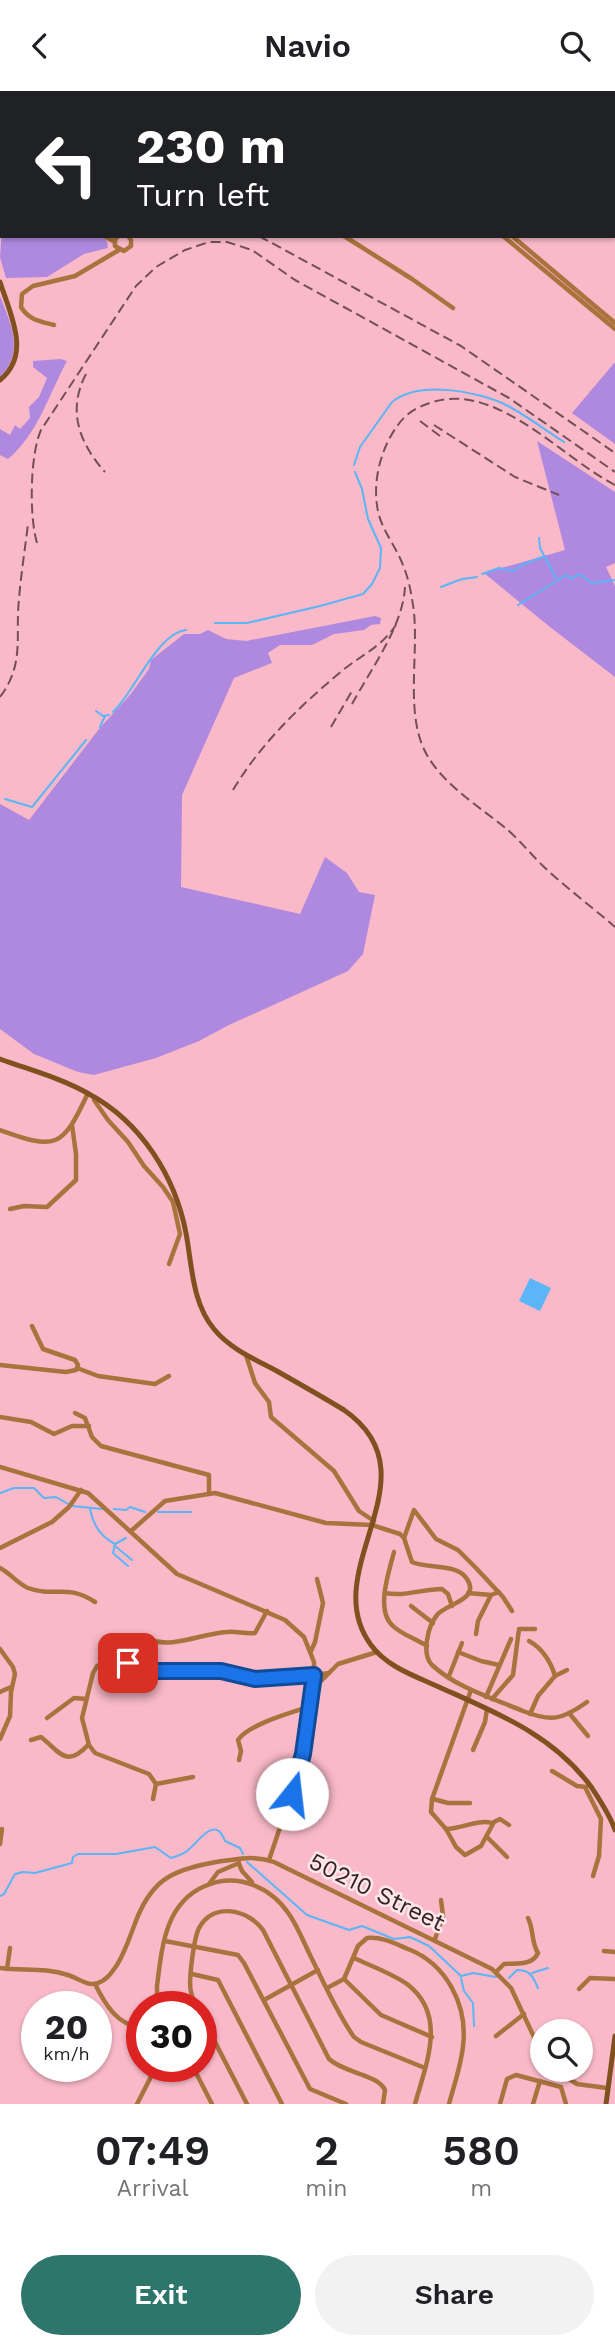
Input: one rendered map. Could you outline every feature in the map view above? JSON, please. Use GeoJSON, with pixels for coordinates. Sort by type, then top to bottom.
{"type":"FeatureCollection","features":[{"type":"Feature","properties":{"kind":"street"},"geometry":{"type":"LineString","coordinates":[[107,238],[115,243],[118,250]]}},
{"type":"Feature","properties":{"kind":"street"},"geometry":{"type":"LineString","coordinates":[[106,256],[117,238]]}},
{"type":"Feature","properties":{"kind":"street"},"geometry":{"type":"LineString","coordinates":[[54,325],[26,315],[21,307],[22,294],[33,286],[75,277],[106,256],[131,246],[129,238]]}},
{"type":"Feature","properties":{"kind":"street"},"geometry":{"type":"LineString","coordinates":[[347,238],[453,308]]}},
{"type":"Feature","properties":{"kind":"street"},"geometry":{"type":"LineString","coordinates":[[505,238],[615,329]]}},
{"type":"Feature","properties":{"kind":"street"},"geometry":{"type":"LineString","coordinates":[[514,238],[615,323]]}},
{"type":"Feature","properties":{"kind":"street"},"geometry":{"type":"LineString","coordinates":[[0,282],[18,349],[12,366],[0,380]]}},
{"type":"Feature","properties":{"kind":"street"},"geometry":{"type":"LineString","coordinates":[[0,1059],[88,1094],[131,1125],[162,1166],[182,1216],[204,1315],[219,1335],[246,1355],[344,1410],[368,1431],[379,1453],[382,1469],[381,1492],[357,1580],[355,1598],[359,1623],[377,1652],[404,1671],[521,1724],[545,1739],[569,1761],[614,1821],[615,1830]]}},
{"type":"Feature","properties":{"kind":"street"},"geometry":{"type":"LineString","coordinates":[[0,1130],[44,1143],[59,1138],[72,1125],[88,1094]]}},
{"type":"Feature","properties":{"kind":"street"},"geometry":{"type":"LineString","coordinates":[[88,1094],[99,1104],[108,1120],[173,1202],[180,1234],[169,1264]]}},
{"type":"Feature","properties":{"kind":"street"},"geometry":{"type":"LineString","coordinates":[[10,1209],[27,1206],[48,1207],[76,1180],[72,1125]]}},
{"type":"Feature","properties":{"kind":"street"},"geometry":{"type":"LineString","coordinates":[[32,1326],[43,1349],[75,1360],[77,1368]]}},
{"type":"Feature","properties":{"kind":"street"},"geometry":{"type":"LineString","coordinates":[[246,1355],[253,1379],[268,1402],[271,1417],[328,1465],[338,1476],[359,1511],[373,1523],[404,1538]]}},
{"type":"Feature","properties":{"kind":"street"},"geometry":{"type":"LineString","coordinates":[[0,1365],[66,1372],[77,1368]]}},
{"type":"Feature","properties":{"kind":"street"},"geometry":{"type":"LineString","coordinates":[[77,1368],[98,1376],[155,1384],[169,1376]]}},
{"type":"Feature","properties":{"kind":"street"},"geometry":{"type":"LineString","coordinates":[[75,1413],[85,1418],[97,1444],[209,1475],[209,1493]]}},
{"type":"Feature","properties":{"kind":"street"},"geometry":{"type":"LineString","coordinates":[[0,1417],[31,1422],[54,1434],[72,1426],[89,1426]]}},
{"type":"Feature","properties":{"kind":"street"},"geometry":{"type":"LineString","coordinates":[[0,1467],[88,1493],[177,1574],[267,1611],[295,1627],[304,1637],[311,1652],[314,1675],[311,1706],[303,1754],[269,1860]]}},
{"type":"Feature","properties":{"kind":"street"},"geometry":{"type":"LineString","coordinates":[[0,1548],[52,1522],[69,1507],[81,1490]]}},
{"type":"Feature","properties":{"kind":"street"},"geometry":{"type":"LineString","coordinates":[[131,1531],[165,1501],[209,1493],[326,1524],[373,1523]]}},
{"type":"Feature","properties":{"kind":"street"},"geometry":{"type":"LineString","coordinates":[[512,1611],[499,1592],[458,1550],[436,1539],[418,1513],[412,1511],[404,1538],[412,1562],[462,1574],[468,1582],[468,1593],[462,1601],[439,1612],[433,1623],[426,1655],[430,1663],[471,1690],[548,1719],[569,1713],[587,1702]]}},
{"type":"Feature","properties":{"kind":"street"},"geometry":{"type":"LineString","coordinates":[[394,1552],[383,1607],[389,1622],[397,1630],[427,1646]]}},
{"type":"Feature","properties":{"kind":"street"},"geometry":{"type":"LineString","coordinates":[[0,1568],[26,1587],[49,1592],[77,1592],[95,1602]]}},
{"type":"Feature","properties":{"kind":"street"},"geometry":{"type":"LineString","coordinates":[[311,1652],[323,1603],[317,1580]]}},
{"type":"Feature","properties":{"kind":"street"},"geometry":{"type":"LineString","coordinates":[[385,1593],[402,1595],[417,1590],[442,1589],[448,1594],[452,1606]]}},
{"type":"Feature","properties":{"kind":"street"},"geometry":{"type":"LineString","coordinates":[[468,1593],[491,1595],[499,1592]]}},
{"type":"Feature","properties":{"kind":"street"},"geometry":{"type":"LineString","coordinates":[[476,1634],[478,1622],[491,1595]]}},
{"type":"Feature","properties":{"kind":"street"},"geometry":{"type":"LineString","coordinates":[[411,1606],[433,1623]]}},
{"type":"Feature","properties":{"kind":"street"},"geometry":{"type":"LineString","coordinates":[[145,1639],[160,1643],[193,1641],[202,1635],[226,1632],[254,1633],[267,1611]]}},
{"type":"Feature","properties":{"kind":"street"},"geometry":{"type":"LineString","coordinates":[[489,1698],[513,1675],[519,1630],[522,1627],[535,1629]]}},
{"type":"Feature","properties":{"kind":"street"},"geometry":{"type":"LineString","coordinates":[[489,1698],[511,1639]]}},
{"type":"Feature","properties":{"kind":"street"},"geometry":{"type":"LineString","coordinates":[[529,1641],[549,1661],[555,1676]]}},
{"type":"Feature","properties":{"kind":"street"},"geometry":{"type":"LineString","coordinates":[[449,1676],[462,1643]]}},
{"type":"Feature","properties":{"kind":"street"},"geometry":{"type":"LineString","coordinates":[[0,1649],[15,1671],[10,1716],[0,1739]]}},
{"type":"Feature","properties":{"kind":"street"},"geometry":{"type":"LineString","coordinates":[[313,1689],[342,1662],[377,1652]]}},
{"type":"Feature","properties":{"kind":"street"},"geometry":{"type":"LineString","coordinates":[[458,1652],[500,1665]]}},
{"type":"Feature","properties":{"kind":"street"},"geometry":{"type":"LineString","coordinates":[[156,1784],[147,1773],[95,1753],[89,1744],[82,1722],[86,1699],[95,1669],[105,1662],[128,1663],[161,1671],[221,1671],[255,1679],[329,1673]]}},
{"type":"Feature","properties":{"kind":"street"},"geometry":{"type":"LineString","coordinates":[[530,1714],[538,1696],[555,1676],[567,1670]]}},
{"type":"Feature","properties":{"kind":"street"},"geometry":{"type":"LineString","coordinates":[[0,1692],[12,1686]]}},
{"type":"Feature","properties":{"kind":"street"},"geometry":{"type":"LineString","coordinates":[[471,1690],[432,1799],[431,1812],[465,1855],[475,1850],[486,1837],[492,1823]]}},
{"type":"Feature","properties":{"kind":"street"},"geometry":{"type":"LineString","coordinates":[[47,1718],[74,1698],[86,1699]]}},
{"type":"Feature","properties":{"kind":"street"},"geometry":{"type":"LineString","coordinates":[[239,1760],[241,1749],[238,1740],[241,1736],[262,1724],[311,1706]]}},
{"type":"Feature","properties":{"kind":"street"},"geometry":{"type":"LineString","coordinates":[[474,1750],[485,1722],[487,1708]]}},
{"type":"Feature","properties":{"kind":"street"},"geometry":{"type":"LineString","coordinates":[[569,1713],[588,1736]]}},
{"type":"Feature","properties":{"kind":"street"},"geometry":{"type":"LineString","coordinates":[[31,1740],[41,1737],[54,1751],[71,1756],[78,1754],[89,1744]]}},
{"type":"Feature","properties":{"kind":"street"},"geometry":{"type":"LineString","coordinates":[[552,1771],[573,1785],[587,1786]]}},
{"type":"Feature","properties":{"kind":"street"},"geometry":{"type":"LineString","coordinates":[[156,1784],[193,1777]]}},
{"type":"Feature","properties":{"kind":"street"},"geometry":{"type":"LineString","coordinates":[[153,1799],[156,1784]]}},
{"type":"Feature","properties":{"kind":"street"},"geometry":{"type":"LineString","coordinates":[[260,1785],[292,1794]]}},
{"type":"Feature","properties":{"kind":"street"},"geometry":{"type":"LineString","coordinates":[[587,1786],[601,1819],[598,1856],[593,1876]]}},
{"type":"Feature","properties":{"kind":"street"},"geometry":{"type":"LineString","coordinates":[[432,1799],[448,1803],[470,1803]]}},
{"type":"Feature","properties":{"kind":"street"},"geometry":{"type":"LineString","coordinates":[[446,1829],[464,1828],[481,1821],[492,1823],[500,1819],[509,1825]]}},
{"type":"Feature","properties":{"kind":"street"},"geometry":{"type":"LineString","coordinates":[[0,1844],[2,1829]]}},
{"type":"Feature","properties":{"kind":"street"},"geometry":{"type":"LineString","coordinates":[[486,1837],[507,1857]]}},
{"type":"Feature","properties":{"kind":"street","name":"50210 Street"},"geometry":{"type":"LineString","coordinates":[[95,1984],[107,1978],[115,1967],[128,1944],[144,1902],[160,1881],[184,1869],[239,1861],[269,1860],[496,1972],[511,1988],[530,2027]]}},
{"type":"Feature","properties":{"kind":"street"},"geometry":{"type":"LineString","coordinates":[[209,1884],[218,1873],[239,1861],[242,1871],[255,1885],[275,1898],[286,1910],[354,2037],[425,2068]]}},
{"type":"Feature","properties":{"kind":"street"},"geometry":{"type":"LineString","coordinates":[[157,1991],[168,1925],[175,1910],[191,1894],[209,1884],[232,1880],[255,1885]]}},
{"type":"Feature","properties":{"kind":"street"},"geometry":{"type":"LineString","coordinates":[[435,1940],[443,1916],[441,1900]]}},
{"type":"Feature","properties":{"kind":"street"},"geometry":{"type":"LineString","coordinates":[[191,1991],[199,1929],[209,1918],[230,1910],[246,1914],[263,1930],[329,2059],[343,2069],[382,2083],[386,2090],[383,2104]]}},
{"type":"Feature","properties":{"kind":"street"},"geometry":{"type":"LineString","coordinates":[[496,1972],[504,1964],[525,1963],[537,1957],[528,1918]]}},
{"type":"Feature","properties":{"kind":"street"},"geometry":{"type":"LineString","coordinates":[[327,1988],[344,1979],[363,1939],[376,1938],[419,1954],[441,1972],[452,1988],[461,2013],[464,2036],[449,2104]]}},
{"type":"Feature","properties":{"kind":"street"},"geometry":{"type":"LineString","coordinates":[[165,1941],[238,1955],[310,2089],[346,2104]]}},
{"type":"Feature","properties":{"kind":"street"},"geometry":{"type":"LineString","coordinates":[[7,1969],[10,1948]]}},
{"type":"Feature","properties":{"kind":"street"},"geometry":{"type":"LineString","coordinates":[[604,1951],[615,1952]]}},
{"type":"Feature","properties":{"kind":"street"},"geometry":{"type":"LineString","coordinates":[[354,1958],[401,1980],[414,1990],[428,2011],[433,2037],[415,2104]]}},
{"type":"Feature","properties":{"kind":"street"},"geometry":{"type":"LineString","coordinates":[[0,1968],[46,1969],[95,1984],[115,2015],[126,2022]]}},
{"type":"Feature","properties":{"kind":"street"},"geometry":{"type":"LineString","coordinates":[[264,2000],[318,1970]]}},
{"type":"Feature","properties":{"kind":"street"},"geometry":{"type":"LineString","coordinates":[[192,1974],[218,1980],[282,2104]]}},
{"type":"Feature","properties":{"kind":"street"},"geometry":{"type":"LineString","coordinates":[[579,1989],[590,1977],[615,1979]]}},
{"type":"Feature","properties":{"kind":"street"},"geometry":{"type":"LineString","coordinates":[[344,1979],[381,2015],[433,2037]]}},
{"type":"Feature","properties":{"kind":"street"},"geometry":{"type":"LineString","coordinates":[[496,2036],[524,2014]]}},
{"type":"Feature","properties":{"kind":"street"},"geometry":{"type":"LineString","coordinates":[[606,2104],[615,2036]]}},
{"type":"Feature","properties":{"kind":"street"},"geometry":{"type":"LineString","coordinates":[[217,2046],[247,2104]]}},
{"type":"Feature","properties":{"kind":"street"},"geometry":{"type":"LineString","coordinates":[[500,2104],[507,2079],[511,2076],[530,2078]]}},
{"type":"Feature","properties":{"kind":"street"},"geometry":{"type":"LineString","coordinates":[[136,2104],[148,2082]]}},
{"type":"Feature","properties":{"kind":"street"},"geometry":{"type":"LineString","coordinates":[[201,2082],[212,2104]]}},
{"type":"Feature","properties":{"kind":"street"},"geometry":{"type":"LineString","coordinates":[[533,2104],[540,2082]]}},
{"type":"Feature","properties":{"kind":"street"},"geometry":{"type":"LineString","coordinates":[[544,2082],[561,2087]]}},
{"type":"Feature","properties":{"kind":"street"},"geometry":{"type":"LineString","coordinates":[[561,2087],[567,2082]]}},
{"type":"Feature","properties":{"kind":"street"},"geometry":{"type":"LineString","coordinates":[[574,2082],[591,2088],[607,2088]]}},
{"type":"Feature","properties":{"kind":"street"},"geometry":{"type":"LineString","coordinates":[[561,2087],[566,2104]]}},
{"type":"Feature","properties":{"kind":"shaded area"},"geometry":{"type":"Polygon","coordinates":[[[1,238],[103,238],[107,241],[108,248],[84,254],[47,277],[6,278],[0,257],[1,238]]]}},
{"type":"Feature","properties":{"kind":"shaded area"},"geometry":{"type":"Polygon","coordinates":[[[0,296],[14,338],[14,348],[8,367],[0,377],[0,296]]]}},
{"type":"Feature","properties":{"kind":"shaded area"},"geometry":{"type":"Polygon","coordinates":[[[33,361],[67,361],[35,426],[8,459],[0,455],[0,429],[10,435],[15,425],[20,429],[30,418],[29,407],[39,397],[47,378],[33,367],[33,361]]]}},
{"type":"Feature","properties":{"kind":"shaded area"},"geometry":{"type":"Polygon","coordinates":[[[615,362],[615,444],[572,413],[615,362]]]}},
{"type":"Feature","properties":{"kind":"shaded area"},"geometry":{"type":"Polygon","coordinates":[[[537,441],[615,492],[615,563],[606,567],[615,586],[615,677],[484,573],[565,550],[537,441]]]}},
{"type":"Feature","properties":{"kind":"shaded area"},"geometry":{"type":"Polygon","coordinates":[[[375,616],[381,618],[380,624],[371,625],[364,630],[334,634],[312,645],[280,645],[268,653],[272,663],[234,678],[182,795],[181,887],[300,914],[325,857],[347,873],[359,892],[375,895],[363,954],[348,971],[199,1041],[156,1058],[94,1075],[78,1072],[34,1054],[0,1029],[0,804],[29,820],[99,729],[130,695],[149,669],[151,660],[184,634],[200,634],[208,630],[226,639],[246,641],[375,616]]]}},
{"type":"Feature","properties":{"kind":"water"},"geometry":{"type":"Polygon","coordinates":[[[530,1278],[551,1288],[540,1311],[519,1301],[530,1278]]]}},
{"type":"Feature","properties":{"kind":"waterway"},"geometry":{"type":"LineString","coordinates":[[354,465],[360,447],[392,402],[418,391],[450,390],[482,396],[508,406],[564,442]]}},
{"type":"Feature","properties":{"kind":"waterway"},"geometry":{"type":"LineString","coordinates":[[215,623],[247,623],[363,594],[380,568],[381,548],[368,519],[362,489],[355,472]]}},
{"type":"Feature","properties":{"kind":"waterway"},"geometry":{"type":"LineString","coordinates":[[539,538],[540,548],[556,578]]}},
{"type":"Feature","properties":{"kind":"waterway"},"geometry":{"type":"LineString","coordinates":[[482,574],[499,568],[514,571],[545,556]]}},
{"type":"Feature","properties":{"kind":"waterway"},"geometry":{"type":"LineString","coordinates":[[518,605],[566,575],[572,579],[579,574],[592,583],[615,580]]}},
{"type":"Feature","properties":{"kind":"waterway"},"geometry":{"type":"LineString","coordinates":[[441,587],[477,577]]}},
{"type":"Feature","properties":{"kind":"waterway"},"geometry":{"type":"LineString","coordinates":[[113,712],[165,641],[186,630]]}},
{"type":"Feature","properties":{"kind":"waterway"},"geometry":{"type":"LineString","coordinates":[[96,711],[103,716],[109,715]]}},
{"type":"Feature","properties":{"kind":"waterway"},"geometry":{"type":"LineString","coordinates":[[100,727],[105,716]]}},
{"type":"Feature","properties":{"kind":"waterway"},"geometry":{"type":"LineString","coordinates":[[5,799],[32,807],[86,740]]}},
{"type":"Feature","properties":{"kind":"waterway"},"geometry":{"type":"LineString","coordinates":[[0,1493],[14,1488],[34,1488],[44,1498],[56,1497],[68,1504]]}},
{"type":"Feature","properties":{"kind":"waterway"},"geometry":{"type":"LineString","coordinates":[[72,1506],[102,1509]]}},
{"type":"Feature","properties":{"kind":"waterway"},"geometry":{"type":"LineString","coordinates":[[114,1509],[126,1510],[130,1507],[145,1512]]}},
{"type":"Feature","properties":{"kind":"waterway"},"geometry":{"type":"LineString","coordinates":[[90,1509],[93,1520],[106,1538],[115,1544],[126,1538]]}},
{"type":"Feature","properties":{"kind":"waterway"},"geometry":{"type":"LineString","coordinates":[[158,1512],[191,1512]]}},
{"type":"Feature","properties":{"kind":"waterway"},"geometry":{"type":"LineString","coordinates":[[115,1544],[113,1553],[128,1566]]}},
{"type":"Feature","properties":{"kind":"waterway"},"geometry":{"type":"LineString","coordinates":[[115,1546],[132,1560]]}},
{"type":"Feature","properties":{"kind":"waterway"},"geometry":{"type":"LineString","coordinates":[[0,1896],[4,1894],[15,1874],[35,1873],[72,1863],[73,1857],[78,1854],[116,1854],[155,1847],[171,1858],[185,1852],[211,1830],[221,1833],[225,1841],[240,1848],[243,1854]]}},
{"type":"Feature","properties":{"kind":"waterway"},"geometry":{"type":"LineString","coordinates":[[247,1862],[307,1915],[349,1930],[362,1926],[394,1939],[410,1937],[429,1946],[461,1976],[473,1973],[496,1977]]}},
{"type":"Feature","properties":{"kind":"waterway"},"geometry":{"type":"LineString","coordinates":[[532,1973],[548,1968]]}},
{"type":"Feature","properties":{"kind":"waterway"},"geometry":{"type":"LineString","coordinates":[[509,1978],[517,1970],[525,1971],[533,1977],[538,1988]]}},
{"type":"Feature","properties":{"kind":"waterway"},"geometry":{"type":"LineString","coordinates":[[461,1978],[464,1991],[473,2003],[474,2026]]}},
{"type":"Feature","properties":{"kind":"railway"},"geometry":{"type":"LineString","coordinates":[[263,238],[461,346],[615,453]]}},
{"type":"Feature","properties":{"kind":"railway"},"geometry":{"type":"LineString","coordinates":[[37,543],[32,486],[37,441],[41,430],[136,286],[156,267],[185,250],[209,242],[227,242],[252,250],[295,280],[509,398],[615,472]]}},
{"type":"Feature","properties":{"kind":"railway"},"geometry":{"type":"LineString","coordinates":[[86,374],[77,400],[79,426],[88,450],[105,472]]}},
{"type":"Feature","properties":{"kind":"railway"},"geometry":{"type":"LineString","coordinates":[[615,485],[505,412],[481,403],[457,399],[433,402],[401,421],[383,452],[376,484],[380,519],[402,563],[410,589],[415,639],[416,724],[421,743],[430,760],[456,789],[509,831],[551,873],[615,927]]}},
{"type":"Feature","properties":{"kind":"railway"},"geometry":{"type":"LineString","coordinates":[[420,421],[440,436]]}},
{"type":"Feature","properties":{"kind":"railway"},"geometry":{"type":"LineString","coordinates":[[434,425],[515,477],[559,495]]}},
{"type":"Feature","properties":{"kind":"railway"},"geometry":{"type":"LineString","coordinates":[[0,697],[8,685],[16,661],[19,599],[28,524]]}},
{"type":"Feature","properties":{"kind":"railway"},"geometry":{"type":"LineString","coordinates":[[352,704],[399,617],[405,587]]}},
{"type":"Feature","properties":{"kind":"railway"},"geometry":{"type":"LineString","coordinates":[[233,790],[256,756],[283,725],[343,670],[377,645],[396,625]]}},
{"type":"Feature","properties":{"kind":"railway"},"geometry":{"type":"LineString","coordinates":[[331,727],[352,691]]}},
{"type":"Feature","properties":{"kind":"route"},"geometry":{"type":"LineString","coordinates":[[128,1663],[153,1671],[209,1670],[232,1672],[255,1679],[314,1675],[303,1754],[292,1794]]}}]}
